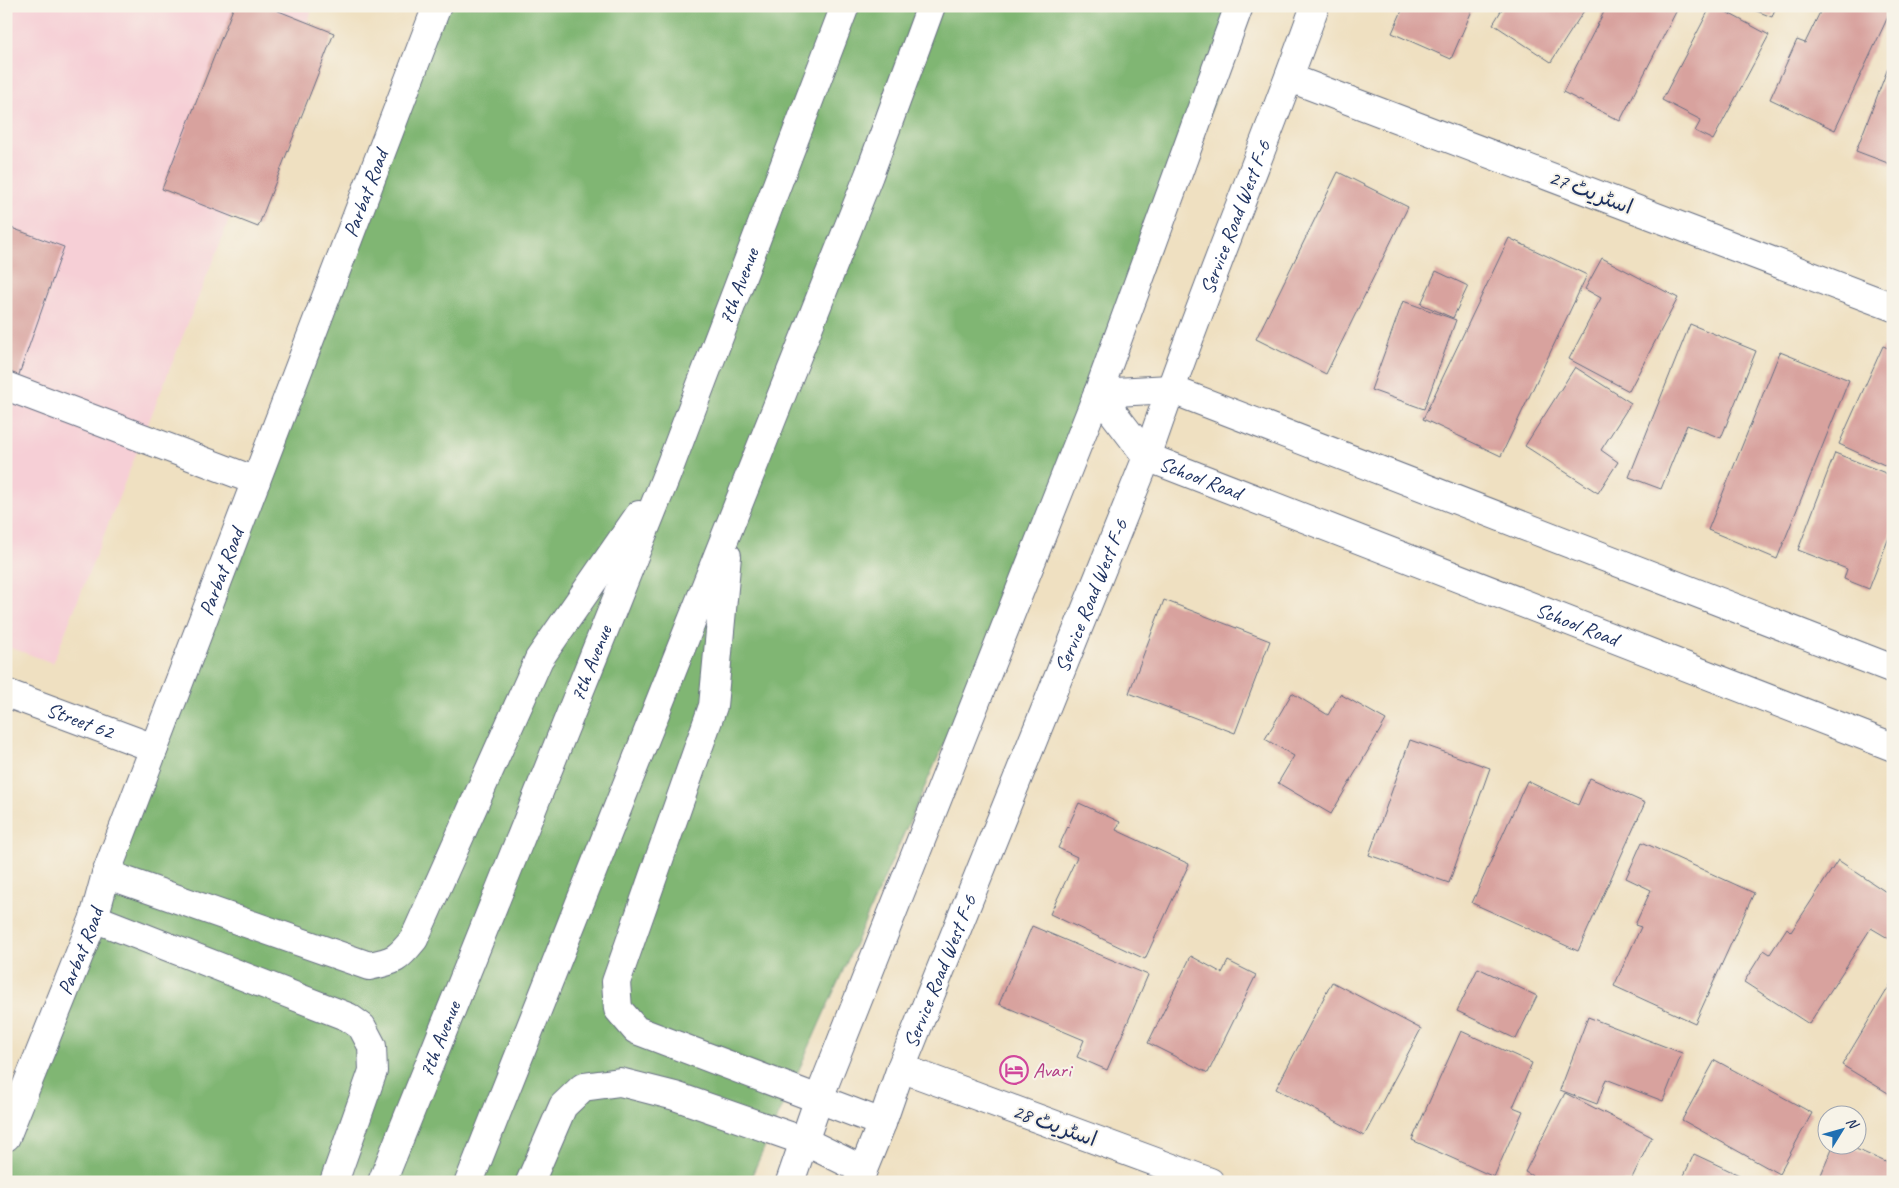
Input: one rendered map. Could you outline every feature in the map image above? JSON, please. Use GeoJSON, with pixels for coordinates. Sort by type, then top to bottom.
{"type":"FeatureCollection","features":[{"type":"Feature","properties":{"kind":"street","name":"Parbat Road"},"geometry":{"type":"LineString","coordinates":[[6,1137],[94,918],[106,874],[437,6]]}},
{"type":"Feature","properties":{"kind":"street","name":"7th Avenue"},"geometry":{"type":"LineString","coordinates":[[382,1182],[667,474],[846,6]]}},
{"type":"Feature","properties":{"kind":"street"},"geometry":{"type":"LineString","coordinates":[[469,1182],[869,175],[931,6]]}},
{"type":"Feature","properties":{"kind":"street"},"geometry":{"type":"LineString","coordinates":[[790,1182],[819,1098],[1098,393],[1239,6]]}},
{"type":"Feature","properties":{"kind":"street","name":"Service Road West F-6"},"geometry":{"type":"LineString","coordinates":[[861,1176],[901,1068],[1147,457],[1170,389],[1290,78],[1315,6]]}},
{"type":"Feature","properties":{"kind":"street","name":"اسٹریٹ 27"},"geometry":{"type":"LineString","coordinates":[[1290,78],[1893,307]]}},
{"type":"Feature","properties":{"kind":"street"},"geometry":{"type":"LineString","coordinates":[[6,386],[256,481]]}},
{"type":"Feature","properties":{"kind":"street"},"geometry":{"type":"LineString","coordinates":[[1098,393],[1170,389],[1893,669]]}},
{"type":"Feature","properties":{"kind":"street","name":"School Road"},"geometry":{"type":"LineString","coordinates":[[1098,393],[1147,457],[1893,747]]}},
{"type":"Feature","properties":{"kind":"street"},"geometry":{"type":"LineString","coordinates":[[106,874],[369,966],[390,962],[404,952],[414,938],[539,660],[667,474]]}},
{"type":"Feature","properties":{"kind":"street"},"geometry":{"type":"LineString","coordinates":[[730,525],[713,706],[616,982],[618,1009],[636,1030],[882,1123]]}},
{"type":"Feature","properties":{"kind":"street","name":"Street 62"},"geometry":{"type":"LineString","coordinates":[[6,693],[154,748]]}},
{"type":"Feature","properties":{"kind":"street"},"geometry":{"type":"LineString","coordinates":[[94,918],[348,1018],[362,1027],[372,1046],[372,1071],[334,1182]]}},
{"type":"Feature","properties":{"kind":"street","name":"اسٹریٹ 28"},"geometry":{"type":"LineString","coordinates":[[901,1068],[1210,1182]]}},
{"type":"Feature","properties":{"kind":"street"},"geometry":{"type":"LineString","coordinates":[[530,1182],[563,1106],[583,1087],[620,1082],[675,1096],[804,1141],[861,1176]]}},
{"type":"Feature","properties":{"kind":"shaded area"},"geometry":{"type":"Polygon","coordinates":[[[6,6],[314,6],[53,663],[6,646],[6,6]]]}},
{"type":"Feature","properties":{"kind":"green space"},"geometry":{"type":"Polygon","coordinates":[[[441,6],[1251,6],[1120,348],[749,1182],[6,1182],[6,1120],[441,6]]]}},
{"type":"Feature","properties":{"kind":"building"},"geometry":{"type":"Polygon","coordinates":[[[234,6],[266,6],[334,33],[258,227],[162,189],[234,6]]]}},
{"type":"Feature","properties":{"kind":"building"},"geometry":{"type":"Polygon","coordinates":[[[1404,6],[1474,6],[1451,59],[1392,33],[1404,6]]]}},
{"type":"Feature","properties":{"kind":"building"},"geometry":{"type":"Polygon","coordinates":[[[1504,6],[1587,6],[1551,62],[1493,24],[1504,6]]]}},
{"type":"Feature","properties":{"kind":"building"},"geometry":{"type":"Polygon","coordinates":[[[1607,6],[1679,6],[1620,121],[1563,92],[1607,6]]]}},
{"type":"Feature","properties":{"kind":"building"},"geometry":{"type":"Polygon","coordinates":[[[1711,6],[1715,6],[1769,35],[1713,140],[1695,131],[1701,120],[1662,100],[1711,6]]]}},
{"type":"Feature","properties":{"kind":"building"},"geometry":{"type":"Polygon","coordinates":[[[1744,6],[1776,6],[1772,17],[1744,6]]]}},
{"type":"Feature","properties":{"kind":"building"},"geometry":{"type":"Polygon","coordinates":[[[1823,6],[1893,6],[1835,130],[1770,99],[1797,40],[1805,43],[1823,6]]]}},
{"type":"Feature","properties":{"kind":"building"},"geometry":{"type":"Polygon","coordinates":[[[1893,55],[1893,165],[1856,151],[1893,55]]]}},
{"type":"Feature","properties":{"kind":"building"},"geometry":{"type":"Polygon","coordinates":[[[1338,172],[1408,207],[1326,374],[1256,339],[1338,172]]]}},
{"type":"Feature","properties":{"kind":"building"},"geometry":{"type":"Polygon","coordinates":[[[6,226],[64,247],[10,400],[6,399],[6,226]]]}},
{"type":"Feature","properties":{"kind":"building"},"geometry":{"type":"Polygon","coordinates":[[[1509,238],[1587,275],[1501,456],[1423,419],[1509,238]]]}},
{"type":"Feature","properties":{"kind":"building"},"geometry":{"type":"Polygon","coordinates":[[[1602,258],[1678,298],[1629,391],[1569,359],[1601,298],[1585,289],[1602,258]]]}},
{"type":"Feature","properties":{"kind":"building"},"geometry":{"type":"Polygon","coordinates":[[[1436,271],[1468,286],[1453,318],[1421,304],[1436,271]]]}},
{"type":"Feature","properties":{"kind":"building"},"geometry":{"type":"Polygon","coordinates":[[[1403,301],[1456,320],[1424,409],[1371,390],[1403,301]]]}},
{"type":"Feature","properties":{"kind":"building"},"geometry":{"type":"Polygon","coordinates":[[[1690,324],[1756,351],[1721,438],[1687,425],[1661,489],[1629,477],[1690,324]]]}},
{"type":"Feature","properties":{"kind":"building"},"geometry":{"type":"Polygon","coordinates":[[[1883,346],[1893,350],[1893,469],[1839,444],[1883,346]]]}},
{"type":"Feature","properties":{"kind":"building"},"geometry":{"type":"Polygon","coordinates":[[[1780,352],[1849,380],[1777,559],[1708,530],[1780,352]]]}},
{"type":"Feature","properties":{"kind":"building"},"geometry":{"type":"Polygon","coordinates":[[[1575,367],[1631,403],[1601,450],[1618,462],[1598,493],[1525,446],[1575,367]]]}},
{"type":"Feature","properties":{"kind":"building"},"geometry":{"type":"Polygon","coordinates":[[[1835,453],[1893,476],[1893,527],[1869,589],[1844,579],[1847,569],[1798,550],[1835,453]]]}},
{"type":"Feature","properties":{"kind":"building"},"geometry":{"type":"Polygon","coordinates":[[[1164,600],[1270,641],[1235,733],[1129,693],[1164,600]]]}},
{"type":"Feature","properties":{"kind":"building"},"geometry":{"type":"Polygon","coordinates":[[[1292,693],[1328,715],[1340,694],[1386,720],[1331,814],[1278,783],[1294,756],[1265,739],[1292,693]]]}},
{"type":"Feature","properties":{"kind":"building"},"geometry":{"type":"Polygon","coordinates":[[[1410,740],[1490,768],[1449,883],[1369,855],[1410,740]]]}},
{"type":"Feature","properties":{"kind":"building"},"geometry":{"type":"Polygon","coordinates":[[[1590,778],[1645,803],[1578,951],[1472,903],[1527,781],[1578,805],[1590,778]]]}},
{"type":"Feature","properties":{"kind":"building"},"geometry":{"type":"Polygon","coordinates":[[[1079,803],[1120,822],[1116,830],[1189,864],[1145,959],[1050,914],[1077,857],[1058,848],[1079,803]]]}},
{"type":"Feature","properties":{"kind":"building"},"geometry":{"type":"Polygon","coordinates":[[[1642,842],[1754,893],[1695,1023],[1614,986],[1641,927],[1635,925],[1651,890],[1626,878],[1642,842]]]}},
{"type":"Feature","properties":{"kind":"building"},"geometry":{"type":"Polygon","coordinates":[[[1838,860],[1892,896],[1890,900],[1893,902],[1893,941],[1871,928],[1809,1024],[1744,982],[1764,950],[1770,954],[1787,928],[1791,932],[1838,860]]]}},
{"type":"Feature","properties":{"kind":"building"},"geometry":{"type":"Polygon","coordinates":[[[1032,926],[1148,975],[1107,1070],[1077,1057],[1084,1040],[999,1004],[1032,926]]]}},
{"type":"Feature","properties":{"kind":"building"},"geometry":{"type":"Polygon","coordinates":[[[1191,956],[1222,973],[1228,961],[1256,975],[1208,1073],[1148,1043],[1191,956]]]}},
{"type":"Feature","properties":{"kind":"building"},"geometry":{"type":"Polygon","coordinates":[[[1478,968],[1537,996],[1516,1039],[1457,1011],[1478,968]]]}},
{"type":"Feature","properties":{"kind":"building"},"geometry":{"type":"Polygon","coordinates":[[[1893,980],[1893,1096],[1842,1065],[1893,980]]]}},
{"type":"Feature","properties":{"kind":"building"},"geometry":{"type":"Polygon","coordinates":[[[1332,982],[1421,1029],[1364,1136],[1276,1089],[1332,982]]]}},
{"type":"Feature","properties":{"kind":"building"},"geometry":{"type":"Polygon","coordinates":[[[1588,1017],[1682,1053],[1663,1101],[1606,1079],[1597,1104],[1560,1090],[1588,1017]]]}},
{"type":"Feature","properties":{"kind":"building"},"geometry":{"type":"Polygon","coordinates":[[[1461,1031],[1532,1063],[1513,1107],[1523,1111],[1494,1177],[1412,1140],[1461,1031]]]}},
{"type":"Feature","properties":{"kind":"building"},"geometry":{"type":"Polygon","coordinates":[[[1715,1060],[1812,1113],[1779,1174],[1682,1120],[1715,1060]]]}},
{"type":"Feature","properties":{"kind":"building"},"geometry":{"type":"Polygon","coordinates":[[[1565,1093],[1652,1137],[1630,1182],[1544,1182],[1525,1172],[1565,1093]]]}},
{"type":"Feature","properties":{"kind":"building"},"geometry":{"type":"Polygon","coordinates":[[[1893,1151],[1893,1182],[1818,1182],[1829,1156],[1866,1156],[1866,1153],[1888,1163],[1893,1151]]]}},
{"type":"Feature","properties":{"kind":"building"},"geometry":{"type":"Polygon","coordinates":[[[1694,1154],[1754,1182],[1681,1182],[1694,1154]]]}},
{"type":"Feature","properties":{"kind":"place","name":"Avari"},"geometry":{"type":"Point","coordinates":[1014,1070]}}]}
